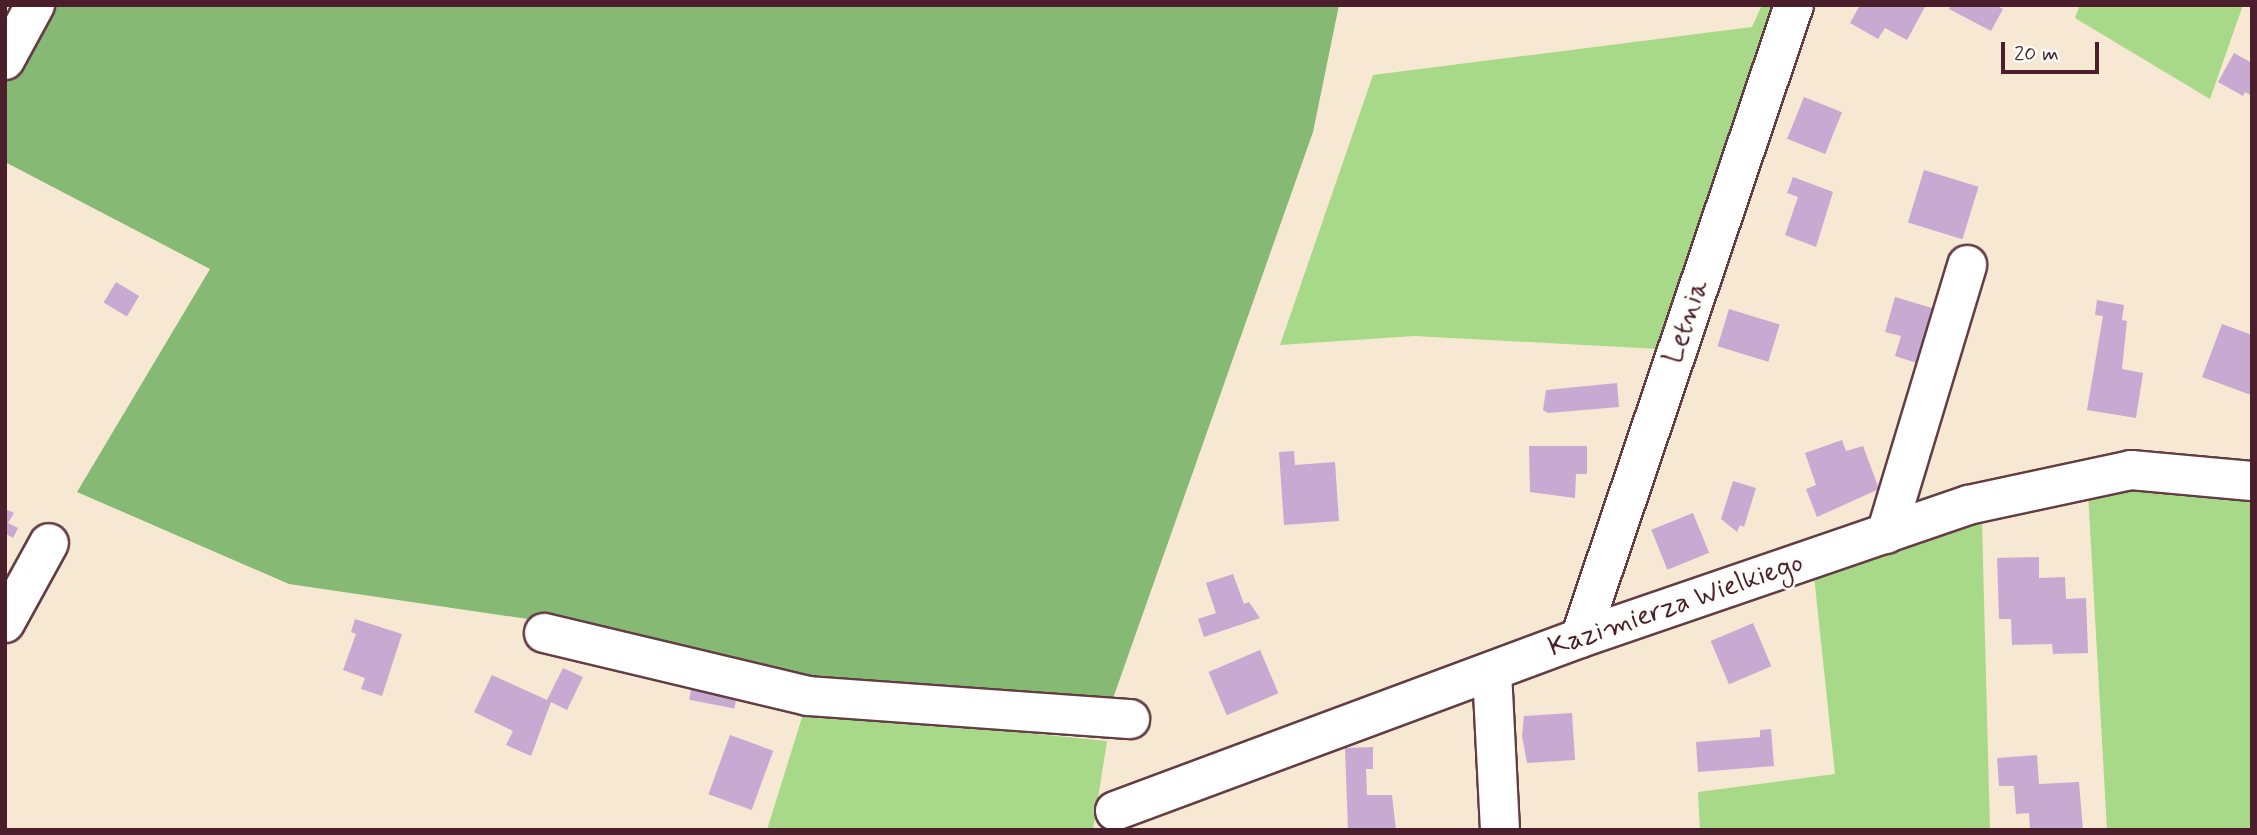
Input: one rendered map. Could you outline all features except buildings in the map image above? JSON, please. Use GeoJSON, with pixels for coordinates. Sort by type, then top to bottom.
{"type":"FeatureCollection","features":[{"type":"Feature","properties":{"kind":"street"},"geometry":{"type":"LineString","coordinates":[[5,60],[35,5]]}},
{"type":"Feature","properties":{"kind":"street","name":"Letnia"},"geometry":{"type":"LineString","coordinates":[[1580,638],[1794,5]]}},
{"type":"Feature","properties":{"kind":"street"},"geometry":{"type":"LineString","coordinates":[[1886,534],[1967,265]]}},
{"type":"Feature","properties":{"kind":"street","name":"Kazimierza Wielkiego"},"geometry":{"type":"LineString","coordinates":[[1115,811],[1580,638],[1968,505],[2131,470],[2252,481]]}},
{"type":"Feature","properties":{"kind":"street"},"geometry":{"type":"LineString","coordinates":[[5,623],[49,543]]}},
{"type":"Feature","properties":{"kind":"street"},"geometry":{"type":"LineString","coordinates":[[544,633],[808,696],[1130,719]]}},
{"type":"Feature","properties":{"kind":"street"},"geometry":{"type":"LineString","coordinates":[[1492,672],[1500,830]]}},
{"type":"Feature","properties":{"kind":"green space"},"geometry":{"type":"Polygon","coordinates":[[[43,5],[1339,5],[1313,132],[1111,704],[811,676],[555,623],[289,584],[77,492],[210,269],[5,162],[5,77],[43,5]]]}},
{"type":"Feature","properties":{"kind":"green space"},"geometry":{"type":"Polygon","coordinates":[[[1762,5],[1779,5],[1659,349],[1414,336],[1280,345],[1373,75],[1752,27],[1762,5]]]}},
{"type":"Feature","properties":{"kind":"green space"},"geometry":{"type":"Polygon","coordinates":[[[2080,5],[2243,5],[2210,99],[2075,18],[2080,5]]]}},
{"type":"Feature","properties":{"kind":"green space"},"geometry":{"type":"Polygon","coordinates":[[[2124,483],[2252,494],[2252,830],[2107,830],[2088,492],[2124,483]]]}},
{"type":"Feature","properties":{"kind":"green space"},"geometry":{"type":"Polygon","coordinates":[[[1982,523],[1990,830],[1700,830],[1698,792],[1835,774],[1814,576],[1982,523]]]}},
{"type":"Feature","properties":{"kind":"green space"},"geometry":{"type":"Polygon","coordinates":[[[804,711],[1107,741],[1093,830],[767,830],[804,711]]]}}]}
